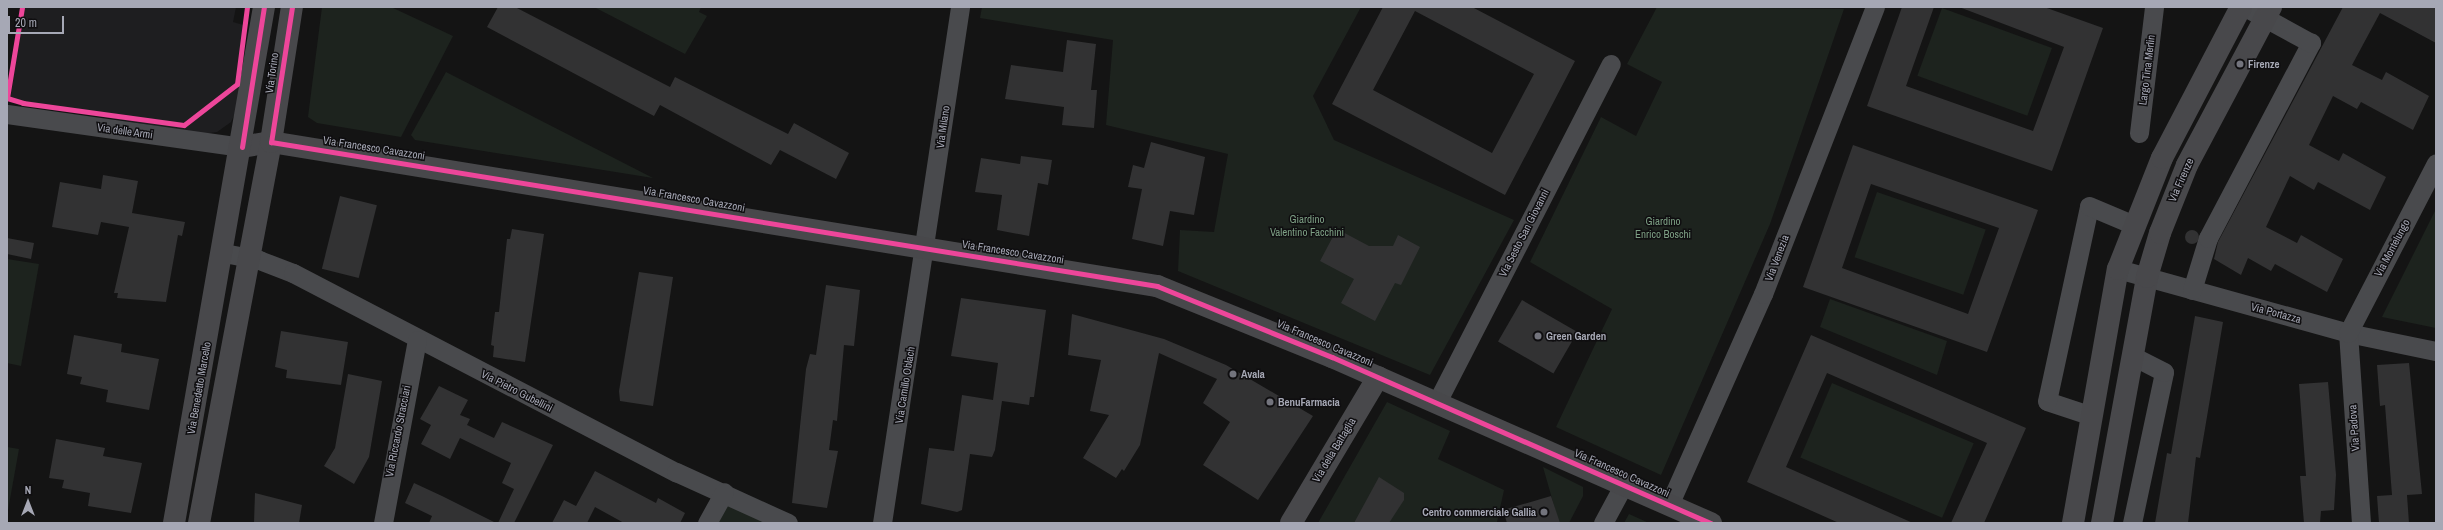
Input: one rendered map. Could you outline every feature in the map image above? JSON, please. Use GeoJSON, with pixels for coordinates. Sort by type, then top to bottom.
{"type":"FeatureCollection","features":[{"type":"Feature","properties":{"kind":"street","name":"Via Torino"},"geometry":{"type":"LineString","coordinates":[[242,147],[264,7]]}},
{"type":"Feature","properties":{"kind":"street","name":"Via Torino"},"geometry":{"type":"LineString","coordinates":[[271,142],[292,7]]}},
{"type":"Feature","properties":{"kind":"street","name":"Via Milano"},"geometry":{"type":"LineString","coordinates":[[926,248],[960,7]]}},
{"type":"Feature","properties":{"kind":"street","name":"Via Venezia"},"geometry":{"type":"LineString","coordinates":[[1669,505],[1763,294],[1875,7]]}},
{"type":"Feature","properties":{"kind":"street","name":"Largo Tina Merlin"},"geometry":{"type":"LineString","coordinates":[[2139,133],[2154,7]]}},
{"type":"Feature","properties":{"kind":"street"},"geometry":{"type":"LineString","coordinates":[[2073,523],[2118,269],[2134,225],[2162,158],[2241,7]]}},
{"type":"Feature","properties":{"kind":"street"},"geometry":{"type":"LineString","coordinates":[[2192,290],[2208,238],[2311,43],[2268,13],[2245,7]]}},
{"type":"Feature","properties":{"kind":"street","name":"Via Firenze"},"geometry":{"type":"LineString","coordinates":[[2102,523],[2147,277],[2160,233],[2184,172],[2268,13]]}},
{"type":"Feature","properties":{"kind":"street","name":"Via Sesto San Giovanni"},"geometry":{"type":"LineString","coordinates":[[1437,402],[1611,64]]}},
{"type":"Feature","properties":{"kind":"street","name":"Via delle Armi"},"geometry":{"type":"LineString","coordinates":[[7,114],[242,147]]}},
{"type":"Feature","properties":{"kind":"street"},"geometry":{"type":"LineString","coordinates":[[199,523],[248,257],[271,142],[242,147]]}},
{"type":"Feature","properties":{"kind":"street","name":"Via Francesco Cavazzoni"},"geometry":{"type":"LineString","coordinates":[[271,142],[1157,286],[1437,402],[1711,523]]}},
{"type":"Feature","properties":{"kind":"street","name":"Via Benedetto Marcello"},"geometry":{"type":"LineString","coordinates":[[174,523],[242,147]]}},
{"type":"Feature","properties":{"kind":"street","name":"Via Montelungo"},"geometry":{"type":"LineString","coordinates":[[2348,333],[2436,163]]}},
{"type":"Feature","properties":{"kind":"street"},"geometry":{"type":"LineString","coordinates":[[2092,416],[2047,401],[2089,206],[2134,225]]}},
{"type":"Feature","properties":{"kind":"street","name":"Via Camillo Oblach"},"geometry":{"type":"LineString","coordinates":[[882,523],[926,248]]}},
{"type":"Feature","properties":{"kind":"street"},"geometry":{"type":"LineString","coordinates":[[224,253],[248,257]]}},
{"type":"Feature","properties":{"kind":"street","name":"Via Pietro Gubellini"},"geometry":{"type":"LineString","coordinates":[[248,257],[293,273],[417,340],[676,472],[724,492],[788,523]]}},
{"type":"Feature","properties":{"kind":"street","name":"Via Portazza"},"geometry":{"type":"LineString","coordinates":[[2118,269],[2348,333],[2436,351]]}},
{"type":"Feature","properties":{"kind":"street","name":"Via Padova"},"geometry":{"type":"LineString","coordinates":[[2348,333],[2361,523]]}},
{"type":"Feature","properties":{"kind":"street","name":"Via Riccardo Stracciari"},"geometry":{"type":"LineString","coordinates":[[383,523],[417,340]]}},
{"type":"Feature","properties":{"kind":"street"},"geometry":{"type":"LineString","coordinates":[[2132,356],[2164,372],[2132,523]]}},
{"type":"Feature","properties":{"kind":"street","name":"Via della Battaglia"},"geometry":{"type":"LineString","coordinates":[[1291,523],[1378,377]]}},
{"type":"Feature","properties":{"kind":"street"},"geometry":{"type":"LineString","coordinates":[[1603,523],[1624,484]]}},
{"type":"Feature","properties":{"kind":"street"},"geometry":{"type":"LineString","coordinates":[[707,523],[724,492]]}},
{"type":"Feature","properties":{"kind":"shaded area"},"geometry":{"type":"Polygon","coordinates":[[[25,7],[236,7],[233,22],[247,26],[236,111],[231,122],[217,132],[201,134],[10,101],[25,7]]]}},
{"type":"Feature","properties":{"kind":"green space"},"geometry":{"type":"Polygon","coordinates":[[[322,7],[391,7],[453,36],[401,137],[317,123],[308,117],[322,7]]]}},
{"type":"Feature","properties":{"kind":"green space"},"geometry":{"type":"Polygon","coordinates":[[[594,7],[701,7],[699,12],[707,16],[685,54],[594,7]]]}},
{"type":"Feature","properties":{"kind":"green space","name":"Giardino Valentino Facchini"},"geometry":{"type":"Polygon","coordinates":[[[982,7],[1361,7],[1313,96],[1334,140],[1514,220],[1430,375],[1178,271],[1180,230],[1214,232],[1228,154],[1106,125],[1113,40],[980,18],[982,7]]]}},
{"type":"Feature","properties":{"kind":"green space","name":"Giardino Enrico Boschi"},"geometry":{"type":"Polygon","coordinates":[[[1657,7],[1844,9],[1770,224],[1661,475],[1556,427],[1612,309],[1530,262],[1601,117],[1636,136],[1662,82],[1627,64],[1657,7]]]}},
{"type":"Feature","properties":{"kind":"green space"},"geometry":{"type":"Polygon","coordinates":[[[1942,8],[2052,48],[2027,116],[1917,76],[1942,8]]]}},
{"type":"Feature","properties":{"kind":"green space"},"geometry":{"type":"Polygon","coordinates":[[[446,72],[653,178],[415,140],[411,135],[446,72]]]}},
{"type":"Feature","properties":{"kind":"green space"},"geometry":{"type":"Polygon","coordinates":[[[1877,192],[1986,229],[1963,295],[1855,257],[1877,192]]]}},
{"type":"Feature","properties":{"kind":"green space"},"geometry":{"type":"Polygon","coordinates":[[[2436,209],[2436,328],[2382,317],[2436,209]]]}},
{"type":"Feature","properties":{"kind":"green space"},"geometry":{"type":"Polygon","coordinates":[[[7,259],[39,264],[21,366],[7,363],[7,259]]]}},
{"type":"Feature","properties":{"kind":"green space"},"geometry":{"type":"Polygon","coordinates":[[[1830,299],[1947,341],[1937,375],[1820,327],[1830,299]]]}},
{"type":"Feature","properties":{"kind":"green space"},"geometry":{"type":"Polygon","coordinates":[[[1832,383],[1974,443],[1942,518],[1800,458],[1832,383]]]}},
{"type":"Feature","properties":{"kind":"green space"},"geometry":{"type":"Polygon","coordinates":[[[1387,402],[1450,431],[1438,459],[1504,490],[1497,522],[1318,523],[1387,402]]]}},
{"type":"Feature","properties":{"kind":"green space"},"geometry":{"type":"Polygon","coordinates":[[[7,447],[19,449],[7,516],[7,447]]]}},
{"type":"Feature","properties":{"kind":"green space"},"geometry":{"type":"Polygon","coordinates":[[[1543,467],[1583,487],[1583,496],[1569,523],[1559,523],[1543,467]]]}},
{"type":"Feature","properties":{"kind":"green space"},"geometry":{"type":"Polygon","coordinates":[[[727,503],[767,523],[717,523],[727,503]]]}},
{"type":"Feature","properties":{"kind":"green space"},"geometry":{"type":"Polygon","coordinates":[[[1629,514],[1649,523],[1624,523],[1629,514]]]}},
{"type":"Feature","properties":{"kind":"building"},"geometry":{"type":"Polygon","coordinates":[[[498,7],[515,7],[670,87],[675,77],[788,134],[794,123],[849,153],[836,179],[780,150],[771,165],[660,105],[654,116],[487,27],[498,7]]]}},
{"type":"Feature","properties":{"kind":"building"},"geometry":{"type":"Polygon","coordinates":[[[1383,7],[1472,7],[1575,61],[1505,195],[1332,104],[1383,7]],[[1415,11],[1373,90],[1492,153],[1534,74],[1415,11]]]}},
{"type":"Feature","properties":{"kind":"building"},"geometry":{"type":"Polygon","coordinates":[[[1902,7],[1934,7],[1906,86],[2033,131],[2064,47],[1959,7],[2044,7],[2103,28],[2052,171],[1867,106],[1902,7]]]}},
{"type":"Feature","properties":{"kind":"building"},"geometry":{"type":"Polygon","coordinates":[[[2343,7],[2436,7],[2436,43],[2380,13],[2352,65],[2382,80],[2386,72],[2429,96],[2413,130],[2361,102],[2357,109],[2333,96],[2309,145],[2339,161],[2343,153],[2386,177],[2370,210],[2318,182],[2314,190],[2290,176],[2266,227],[2297,243],[2301,235],[2343,259],[2327,292],[2275,264],[2271,271],[2248,258],[2241,275],[2214,259],[2218,242],[2343,7]]]}},
{"type":"Feature","properties":{"kind":"building"},"geometry":{"type":"Polygon","coordinates":[[[1067,40],[1096,44],[1091,90],[1097,90],[1094,128],[1062,125],[1064,107],[1005,99],[1011,65],[1063,72],[1067,40]]]}},
{"type":"Feature","properties":{"kind":"building"},"geometry":{"type":"Polygon","coordinates":[[[1151,142],[1205,157],[1194,215],[1170,211],[1163,246],[1132,239],[1142,189],[1128,187],[1133,165],[1144,168],[1151,142]]]}},
{"type":"Feature","properties":{"kind":"building"},"geometry":{"type":"Polygon","coordinates":[[[1853,145],[2038,210],[1987,352],[1803,287],[1853,145]],[[1871,184],[1842,268],[1968,314],[1999,228],[1871,184]]]}},
{"type":"Feature","properties":{"kind":"building"},"geometry":{"type":"Polygon","coordinates":[[[1021,156],[1052,160],[1048,185],[1038,183],[1029,236],[997,230],[1002,195],[975,192],[981,158],[1020,164],[1021,156]]]}},
{"type":"Feature","properties":{"kind":"building"},"geometry":{"type":"Polygon","coordinates":[[[103,175],[138,181],[132,213],[185,222],[182,236],[178,235],[166,302],[117,298],[118,293],[114,293],[129,227],[101,222],[98,235],[52,227],[60,182],[101,189],[103,175]]]}},
{"type":"Feature","properties":{"kind":"building"},"geometry":{"type":"Polygon","coordinates":[[[340,196],[377,205],[359,278],[322,269],[340,196]]]}},
{"type":"Feature","properties":{"kind":"building"},"geometry":{"type":"Polygon","coordinates":[[[512,229],[544,234],[525,362],[493,357],[494,346],[491,345],[495,312],[499,312],[507,239],[510,239],[512,229]]]}},
{"type":"Feature","properties":{"kind":"building"},"geometry":{"type":"Polygon","coordinates":[[[1337,229],[1369,246],[1393,246],[1398,235],[1420,247],[1401,285],[1395,283],[1375,321],[1341,303],[1354,279],[1320,261],[1337,229]]]}},
{"type":"Feature","properties":{"kind":"building"},"geometry":{"type":"Polygon","coordinates":[[[2192,230],[2197,232],[2199,237],[2197,242],[2192,244],[2187,242],[2185,237],[2187,232],[2192,230]]]}},
{"type":"Feature","properties":{"kind":"building"},"geometry":{"type":"Polygon","coordinates":[[[7,238],[34,243],[31,259],[7,254],[7,238]]]}},
{"type":"Feature","properties":{"kind":"building"},"geometry":{"type":"Polygon","coordinates":[[[639,272],[673,277],[653,406],[620,401],[619,391],[639,272]]]}},
{"type":"Feature","properties":{"kind":"building"},"geometry":{"type":"Polygon","coordinates":[[[826,285],[860,290],[854,346],[844,345],[837,421],[833,420],[829,450],[838,451],[827,508],[792,503],[806,369],[810,354],[816,355],[826,285]]]}},
{"type":"Feature","properties":{"kind":"building"},"geometry":{"type":"Polygon","coordinates":[[[961,298],[1046,310],[1034,397],[1030,397],[1029,405],[1002,401],[995,450],[992,457],[970,454],[962,510],[957,512],[921,504],[929,448],[954,451],[962,395],[993,400],[998,363],[951,356],[961,298]]]}},
{"type":"Feature","properties":{"kind":"building","name":"Green Garden"},"geometry":{"type":"Polygon","coordinates":[[[1522,300],[1577,332],[1553,374],[1498,342],[1522,300]]]}},
{"type":"Feature","properties":{"kind":"building"},"geometry":{"type":"Polygon","coordinates":[[[1072,314],[1164,339],[1226,365],[1313,416],[1258,500],[1203,465],[1230,422],[1203,403],[1217,379],[1159,353],[1140,445],[1124,471],[1122,469],[1116,478],[1083,458],[1109,415],[1090,411],[1101,360],[1068,355],[1072,314]]]}},
{"type":"Feature","properties":{"kind":"building"},"geometry":{"type":"Polygon","coordinates":[[[2195,316],[2223,322],[2200,458],[2196,457],[2188,523],[2155,523],[2167,453],[2171,454],[2195,316]]]}},
{"type":"Feature","properties":{"kind":"building"},"geometry":{"type":"Polygon","coordinates":[[[281,331],[348,342],[341,385],[286,378],[287,370],[275,367],[281,331]]]}},
{"type":"Feature","properties":{"kind":"building"},"geometry":{"type":"Polygon","coordinates":[[[74,335],[122,344],[121,352],[159,359],[149,410],[106,402],[108,390],[80,384],[82,377],[67,374],[74,335]]]}},
{"type":"Feature","properties":{"kind":"building"},"geometry":{"type":"Polygon","coordinates":[[[1811,335],[2026,428],[1984,523],[1951,523],[1987,443],[1827,373],[1786,467],[1913,523],[1839,523],[1747,482],[1811,335]]]}},
{"type":"Feature","properties":{"kind":"building"},"geometry":{"type":"Polygon","coordinates":[[[2409,363],[2422,494],[2407,495],[2409,523],[2379,523],[2377,496],[2392,495],[2385,405],[2380,406],[2377,365],[2409,363]]]}},
{"type":"Feature","properties":{"kind":"building"},"geometry":{"type":"Polygon","coordinates":[[[348,374],[382,381],[369,457],[354,484],[324,466],[335,448],[348,374]]]}},
{"type":"Feature","properties":{"kind":"building"},"geometry":{"type":"Polygon","coordinates":[[[2328,382],[2336,475],[2334,510],[2321,511],[2320,523],[2304,523],[2300,476],[2306,476],[2299,384],[2328,382]]]}},
{"type":"Feature","properties":{"kind":"building"},"geometry":{"type":"Polygon","coordinates":[[[439,386],[468,400],[460,415],[470,419],[467,425],[494,438],[502,422],[553,445],[514,523],[498,523],[514,489],[502,483],[511,463],[460,438],[450,459],[421,444],[431,425],[420,419],[439,386]]]}},
{"type":"Feature","properties":{"kind":"building"},"geometry":{"type":"Polygon","coordinates":[[[56,439],[105,448],[103,456],[142,463],[131,513],[88,506],[90,493],[62,488],[64,480],[49,478],[56,439]]]}},
{"type":"Feature","properties":{"kind":"building"},"geometry":{"type":"Polygon","coordinates":[[[595,471],[656,503],[658,498],[685,513],[680,523],[624,523],[595,507],[587,523],[552,523],[564,500],[576,506],[595,471]]]}},
{"type":"Feature","properties":{"kind":"building"},"geometry":{"type":"Polygon","coordinates":[[[1379,477],[1404,493],[1404,500],[1389,523],[1354,523],[1379,477]]]}},
{"type":"Feature","properties":{"kind":"building"},"geometry":{"type":"Polygon","coordinates":[[[414,483],[496,523],[429,523],[432,516],[405,503],[414,483]]]}},
{"type":"Feature","properties":{"kind":"building"},"geometry":{"type":"Polygon","coordinates":[[[255,493],[302,505],[299,523],[254,523],[255,493]]]}},
{"type":"Feature","properties":{"kind":"building"},"geometry":{"type":"Polygon","coordinates":[[[1551,496],[1560,523],[1507,523],[1503,510],[1551,496]]]}},
{"type":"Feature","properties":{"kind":"cycle path"},"geometry":{"type":"LineString","coordinates":[[7,98],[22,7]]}},
{"type":"Feature","properties":{"kind":"cycle path"},"geometry":{"type":"LineString","coordinates":[[7,98],[23,103],[184,125],[237,84],[247,7]]}},
{"type":"Feature","properties":{"kind":"cycle path"},"geometry":{"type":"LineString","coordinates":[[242,147],[264,7]]}},
{"type":"Feature","properties":{"kind":"cycle path"},"geometry":{"type":"LineString","coordinates":[[292,7],[271,142],[1157,286],[1332,357],[1711,523]]}},
{"type":"Feature","properties":{"kind":"place","name":"Firenze"},"geometry":{"type":"Point","coordinates":[2240,64]}},
{"type":"Feature","properties":{"kind":"place","name":"Green Garden"},"geometry":{"type":"Point","coordinates":[1538,336]}},
{"type":"Feature","properties":{"kind":"place","name":"Avala"},"geometry":{"type":"Point","coordinates":[1233,374]}},
{"type":"Feature","properties":{"kind":"place","name":"BenuFarmacia"},"geometry":{"type":"Point","coordinates":[1270,402]}},
{"type":"Feature","properties":{"kind":"place","name":"Centro commerciale Gallia"},"geometry":{"type":"Point","coordinates":[1544,512]}}]}
